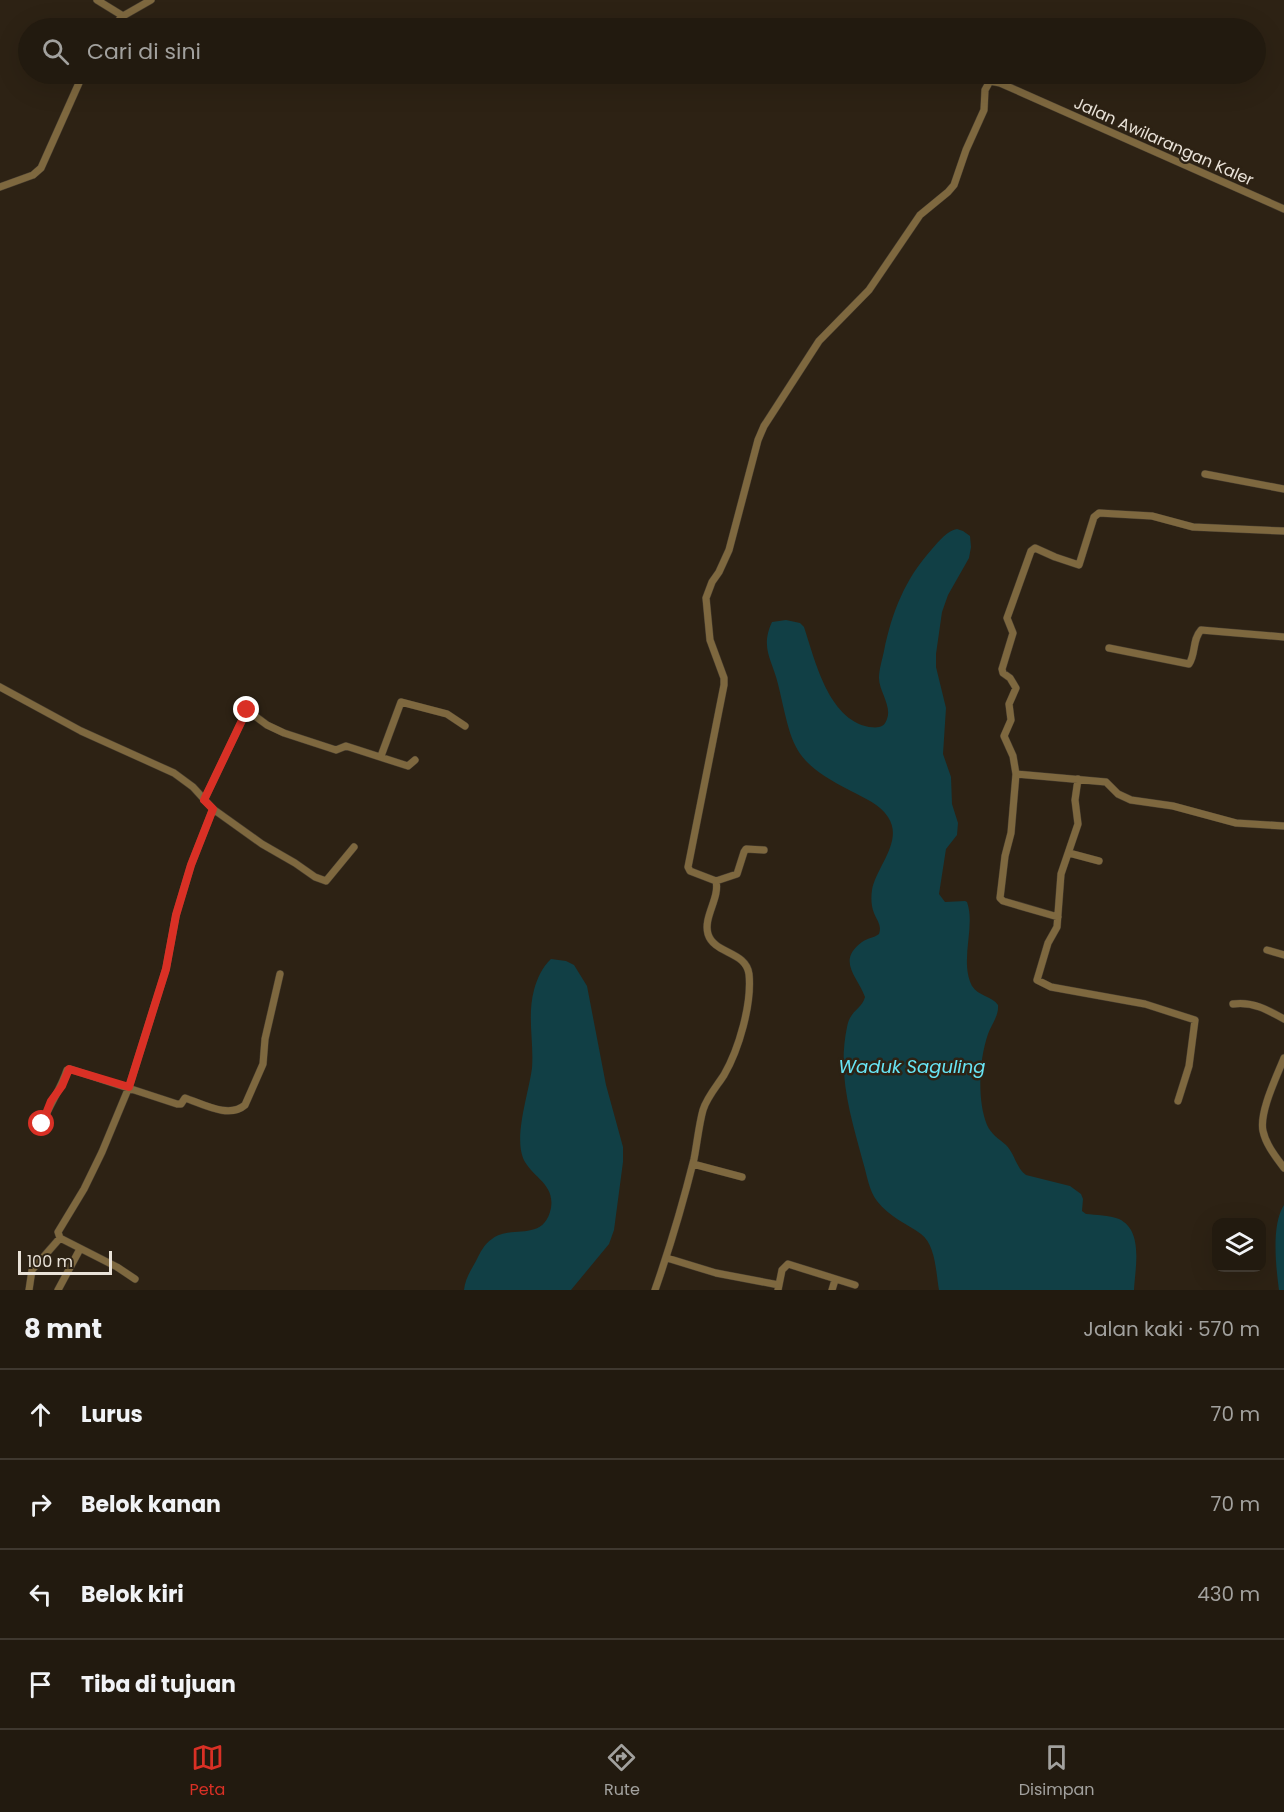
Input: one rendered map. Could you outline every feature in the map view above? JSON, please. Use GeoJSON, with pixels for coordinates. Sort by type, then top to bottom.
{"type":"FeatureCollection","features":[{"type":"Feature","properties":{"kind":"street"},"geometry":{"type":"LineString","coordinates":[[97,0],[123,16],[151,0]]}},
{"type":"Feature","properties":{"kind":"street"},"geometry":{"type":"LineString","coordinates":[[0,187],[33,175],[41,168],[79,84]]}},
{"type":"Feature","properties":{"kind":"street","name":"Jalan Awilarangan Kaler"},"geometry":{"type":"LineString","coordinates":[[716,881],[690,871],[688,867],[724,685],[724,678],[710,640],[706,598],[711,582],[719,572],[729,550],[758,440],[764,426],[819,341],[868,290],[920,215],[954,185],[966,150],[984,110],[988,84]]}},
{"type":"Feature","properties":{"kind":"street","name":"Jalan Awilarangan Kaler"},"geometry":{"type":"LineString","coordinates":[[1002,84],[1284,209]]}},
{"type":"Feature","properties":{"kind":"street"},"geometry":{"type":"LineString","coordinates":[[1205,474],[1284,489]]}},
{"type":"Feature","properties":{"kind":"street"},"geometry":{"type":"LineString","coordinates":[[1058,917],[1003,901],[1000,898],[1005,856],[1011,833],[1016,774],[1013,756],[1005,736],[1011,720],[1009,704],[1016,688],[1010,678],[1003,674],[1002,669],[1013,633],[1007,618],[1031,551],[1035,548],[1079,565],[1094,516],[1101,513],[1152,516],[1193,527],[1284,531]]}},
{"type":"Feature","properties":{"kind":"street"},"geometry":{"type":"LineString","coordinates":[[1108,648],[1188,664],[1192,658],[1197,634],[1202,630],[1284,637]]}},
{"type":"Feature","properties":{"kind":"street"},"geometry":{"type":"LineString","coordinates":[[0,687],[89,735],[174,772],[213,809],[315,878],[327,882],[354,847]]}},
{"type":"Feature","properties":{"kind":"street"},"geometry":{"type":"LineString","coordinates":[[381,756],[402,701],[451,715],[465,726]]}},
{"type":"Feature","properties":{"kind":"street"},"geometry":{"type":"LineString","coordinates":[[204,800],[247,710],[278,731],[321,746],[337,750],[346,746],[408,766],[415,760]]}},
{"type":"Feature","properties":{"kind":"street"},"geometry":{"type":"LineString","coordinates":[[1016,774],[1106,782],[1124,798],[1173,806],[1236,824],[1284,826]]}},
{"type":"Feature","properties":{"kind":"street"},"geometry":{"type":"LineString","coordinates":[[1078,779],[1075,800],[1078,824],[1062,874],[1056,931],[1048,943],[1037,977],[1038,981],[1051,987],[1145,1004],[1195,1020],[1196,1028],[1191,1042],[1190,1066],[1178,1101]]}},
{"type":"Feature","properties":{"kind":"street"},"geometry":{"type":"LineString","coordinates":[[135,1279],[117,1267],[60,1238],[58,1231],[84,1189],[129,1087],[166,969],[176,915],[191,865],[213,809]]}},
{"type":"Feature","properties":{"kind":"street"},"geometry":{"type":"LineString","coordinates":[[655,1290],[667,1258],[693,1164],[704,1110],[740,1041],[748,993],[749,975],[746,966],[738,957],[712,941],[708,934],[716,881],[737,874],[746,849],[764,850]]}},
{"type":"Feature","properties":{"kind":"street"},"geometry":{"type":"LineString","coordinates":[[1070,853],[1099,861]]}},
{"type":"Feature","properties":{"kind":"street"},"geometry":{"type":"LineString","coordinates":[[1267,950],[1284,955]]}},
{"type":"Feature","properties":{"kind":"street"},"geometry":{"type":"LineString","coordinates":[[42,1124],[51,1101],[62,1086],[69,1069],[177,1104],[185,1098],[227,1112],[241,1108],[263,1064],[265,1039],[280,974]]}},
{"type":"Feature","properties":{"kind":"street"},"geometry":{"type":"LineString","coordinates":[[1233,1004],[1244,1002],[1253,1004],[1284,1019]]}},
{"type":"Feature","properties":{"kind":"street"},"geometry":{"type":"LineString","coordinates":[[1284,1058],[1265,1109],[1262,1127],[1271,1151],[1284,1168]]}},
{"type":"Feature","properties":{"kind":"street"},"geometry":{"type":"LineString","coordinates":[[693,1164],[742,1177]]}},
{"type":"Feature","properties":{"kind":"street"},"geometry":{"type":"LineString","coordinates":[[29,1290],[32,1270],[60,1238]]}},
{"type":"Feature","properties":{"kind":"street"},"geometry":{"type":"LineString","coordinates":[[58,1290],[80,1249]]}},
{"type":"Feature","properties":{"kind":"street"},"geometry":{"type":"LineString","coordinates":[[667,1258],[716,1273],[778,1287],[782,1270],[788,1264],[855,1285]]}},
{"type":"Feature","properties":{"kind":"street"},"geometry":{"type":"LineString","coordinates":[[832,1290],[835,1280]]}},
{"type":"Feature","properties":{"kind":"water","name":"Waduk Saguling"},"geometry":{"type":"Polygon","coordinates":[[[957,529],[970,536],[971,547],[969,558],[948,595],[942,612],[936,667],[946,708],[943,754],[951,777],[952,804],[958,823],[957,835],[946,849],[939,894],[945,902],[967,902],[970,922],[968,976],[975,989],[998,1005],[996,1017],[985,1044],[981,1068],[984,1115],[991,1131],[1006,1145],[1026,1175],[1070,1186],[1081,1194],[1082,1211],[1086,1214],[1119,1219],[1127,1225],[1135,1241],[1134,1290],[939,1290],[932,1252],[926,1239],[887,1211],[872,1193],[850,1112],[845,1079],[844,1045],[849,1021],[865,997],[851,969],[850,962],[854,949],[862,942],[879,934],[880,931],[871,899],[872,890],[891,845],[892,826],[881,808],[816,770],[797,749],[787,723],[768,653],[767,639],[772,622],[786,620],[800,623],[804,627],[819,671],[833,701],[855,722],[869,727],[882,726],[886,722],[888,709],[879,678],[887,637],[896,609],[907,584],[923,560],[943,537],[957,529]]]}},
{"type":"Feature","properties":{"kind":"water"},"geometry":{"type":"Polygon","coordinates":[[[551,959],[566,961],[574,965],[587,986],[606,1085],[623,1147],[614,1230],[609,1244],[571,1290],[464,1290],[470,1271],[489,1241],[500,1235],[542,1226],[551,1208],[551,1199],[546,1186],[523,1158],[520,1138],[532,1068],[532,1000],[538,977],[551,959]]]}},
{"type":"Feature","properties":{"kind":"water"},"geometry":{"type":"Polygon","coordinates":[[[1284,1205],[1284,1290],[1279,1290],[1276,1235],[1277,1223],[1284,1205]]]}},
{"type":"Feature","properties":{"kind":"route"},"geometry":{"type":"LineString","coordinates":[[42,1124],[51,1101],[62,1086],[69,1069],[129,1087],[166,969],[176,915],[191,865],[213,809],[204,800],[247,710]]}}]}
